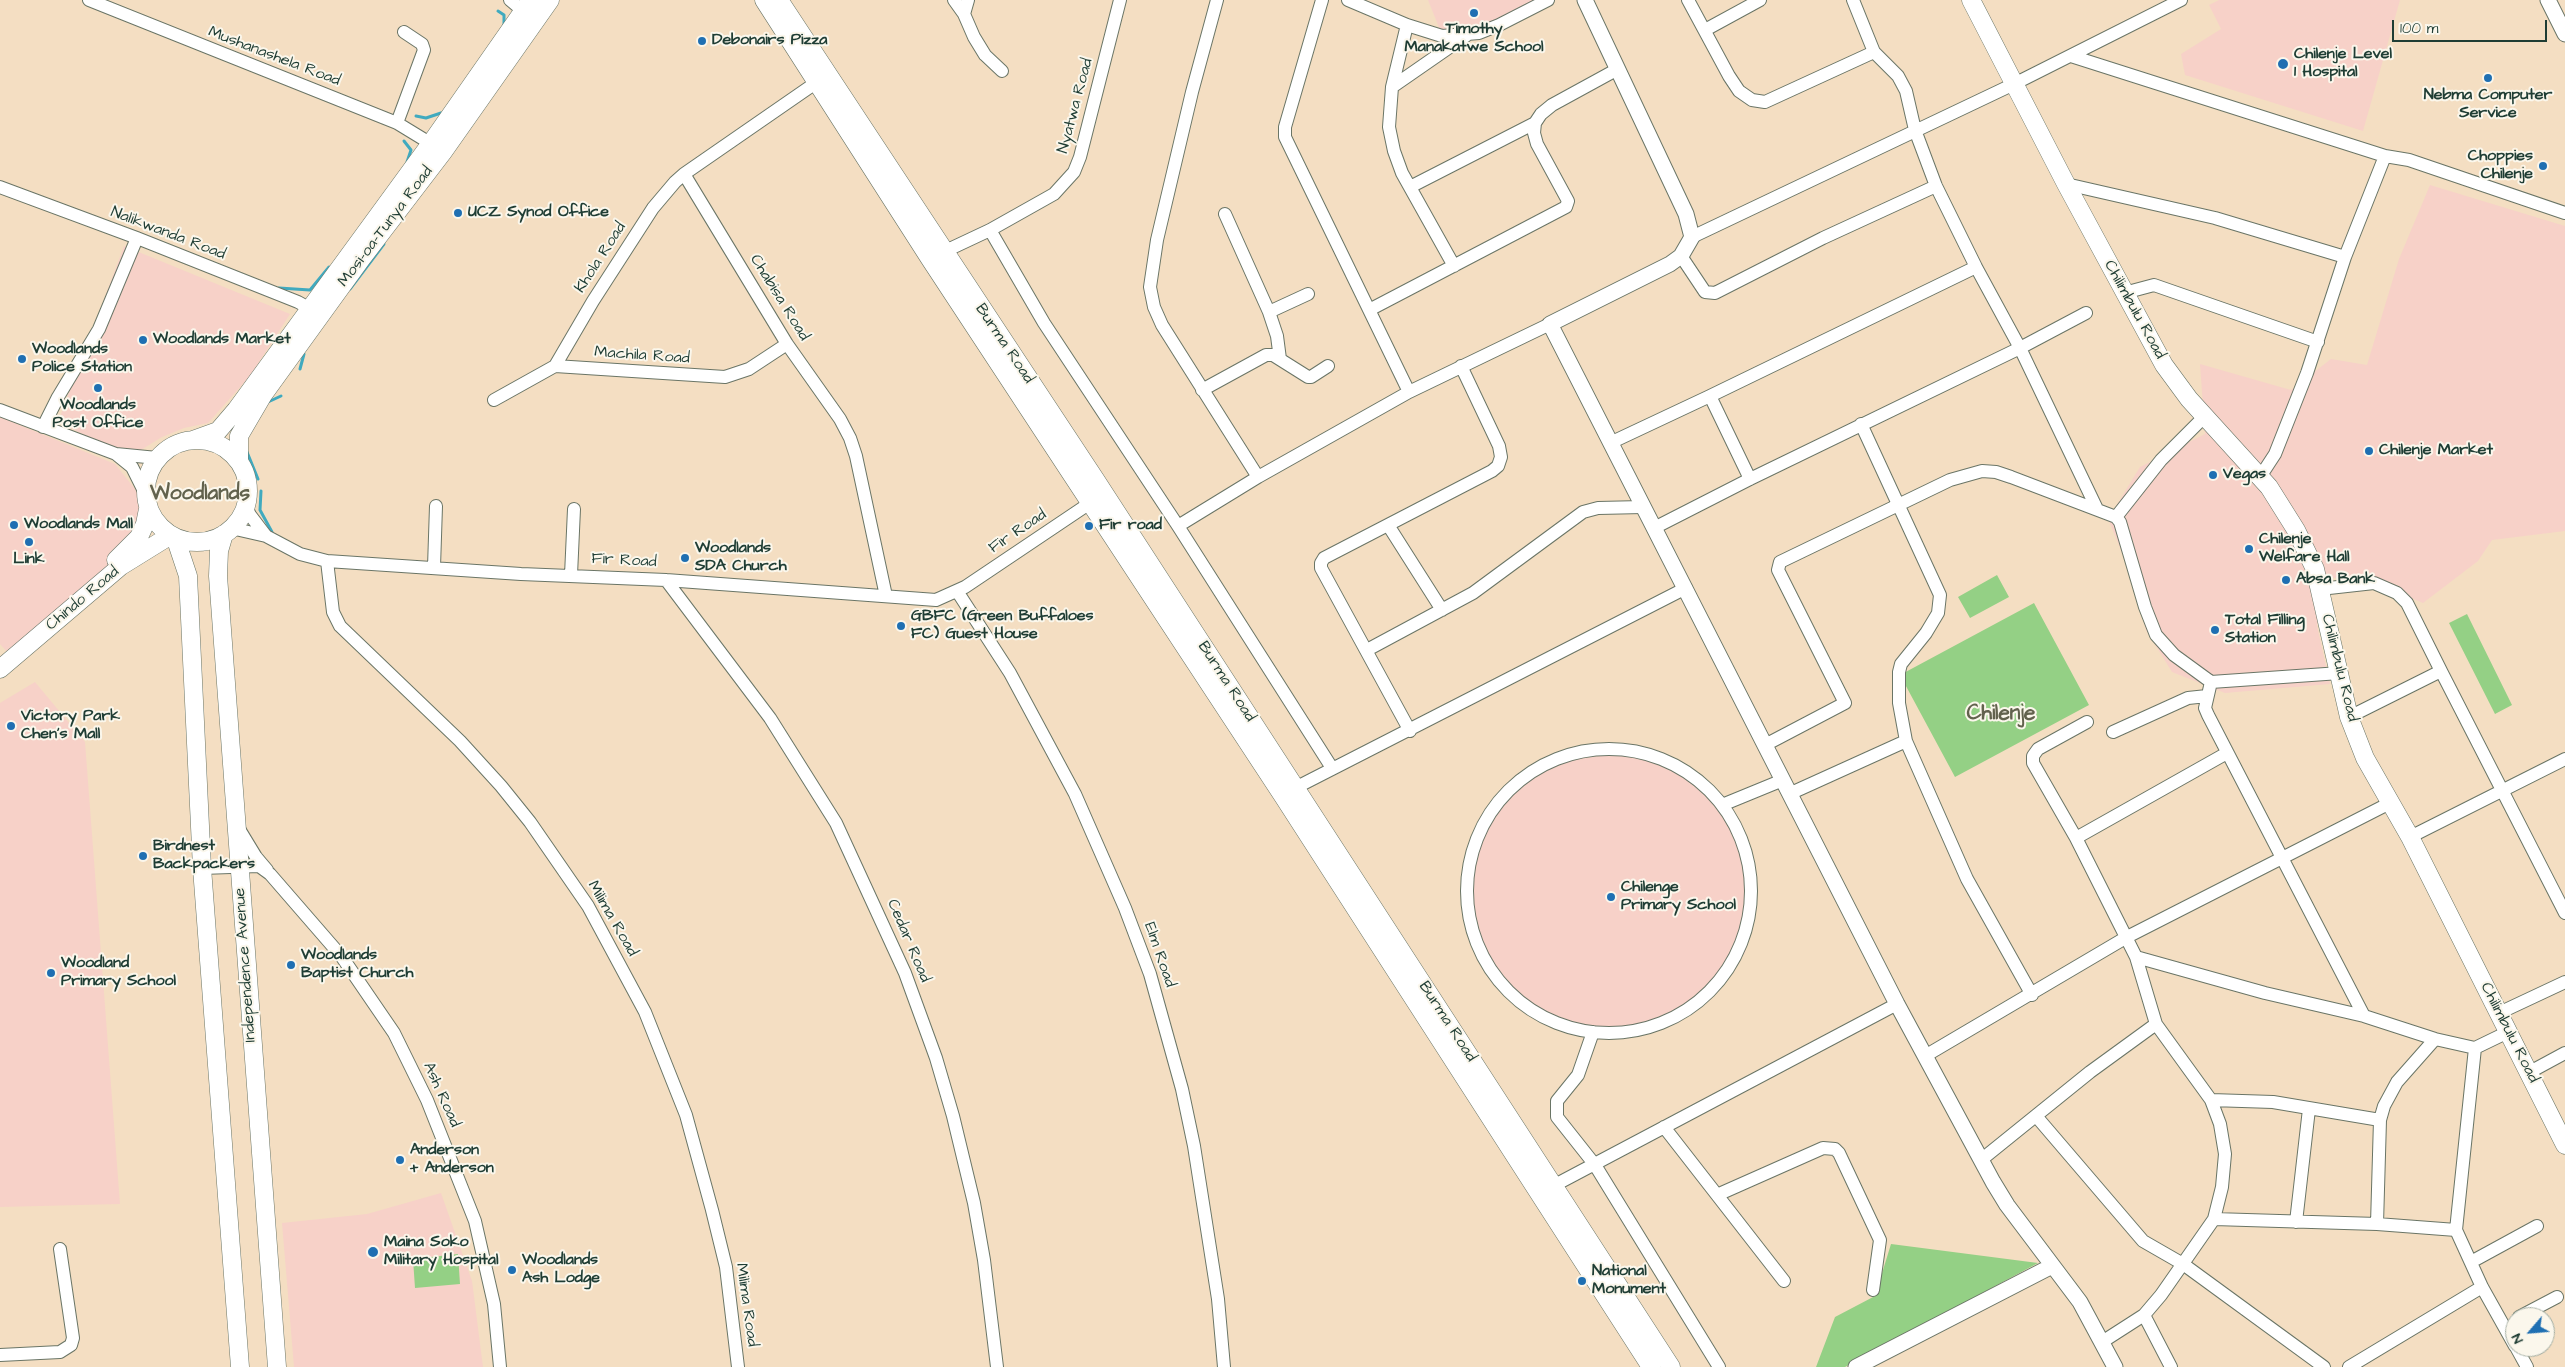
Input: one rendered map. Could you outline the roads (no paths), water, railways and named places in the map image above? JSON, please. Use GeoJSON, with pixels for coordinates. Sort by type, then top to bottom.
{"type":"FeatureCollection","features":[{"type":"Feature","properties":{"kind":"main road","name":"Mosi-oa-Tunya Road"},"geometry":{"type":"LineString","coordinates":[[193,440],[218,431],[315,311],[437,148],[525,8],[550,0]]}},
{"type":"Feature","properties":{"kind":"main road","name":"Burma Road"},"geometry":{"type":"LineString","coordinates":[[764,0],[817,82],[936,255],[1097,498],[1295,788],[1671,1367]]}},
{"type":"Feature","properties":{"kind":"main road","name":"Burma Road"},"geometry":{"type":"LineString","coordinates":[[779,0],[936,255]]}},
{"type":"Feature","properties":{"kind":"main road","name":"Chilimbulu Road"},"geometry":{"type":"LineString","coordinates":[[1971,0],[2066,184],[2164,366],[2204,416],[2260,477],[2286,511],[2296,530],[2315,570],[2350,717],[2365,758],[2410,837],[2565,1145]]}},
{"type":"Feature","properties":{"kind":"main road","name":"Mosi-oa-Tunya Road"},"geometry":{"type":"LineString","coordinates":[[239,460],[239,436],[246,422],[315,311]]}},
{"type":"Feature","properties":{"kind":"main road"},"geometry":{"type":"LineString","coordinates":[[193,440],[209,441],[224,447],[239,460],[246,474],[249,490],[246,505],[228,531],[210,540],[195,542],[173,536],[157,524],[146,501],[146,480],[156,458],[173,446],[193,440]]}},
{"type":"Feature","properties":{"kind":"main road","name":"Burma Road"},"geometry":{"type":"LineString","coordinates":[[1097,498],[1651,1367]]}},
{"type":"Feature","properties":{"kind":"main road","name":"Chindo Road"},"geometry":{"type":"LineString","coordinates":[[0,660],[133,542],[145,524],[146,501]]}},
{"type":"Feature","properties":{"kind":"main road","name":"Independence Avenue"},"geometry":{"type":"LineString","coordinates":[[228,531],[219,550],[218,576],[277,1367]]}},
{"type":"Feature","properties":{"kind":"main road"},"geometry":{"type":"LineString","coordinates":[[173,536],[188,576],[202,868],[240,1367]]}},
{"type":"Feature","properties":{"kind":"main road","name":"Chindo Road"},"geometry":{"type":"LineString","coordinates":[[0,669],[121,566],[173,536]]}},
{"type":"Feature","properties":{"kind":"street","name":"Mushanashela Road"},"geometry":{"type":"LineString","coordinates":[[89,0],[397,122],[437,148]]}},
{"type":"Feature","properties":{"kind":"street"},"geometry":{"type":"LineString","coordinates":[[954,0],[964,14],[980,47],[1002,71]]}},
{"type":"Feature","properties":{"kind":"street"},"geometry":{"type":"LineString","coordinates":[[964,14],[968,0]]}},
{"type":"Feature","properties":{"kind":"street","name":"Nyatwa Road"},"geometry":{"type":"LineString","coordinates":[[936,255],[990,230],[1054,194],[1074,172],[1080,156],[1120,0]]}},
{"type":"Feature","properties":{"kind":"street"},"geometry":{"type":"LineString","coordinates":[[1217,0],[1192,92],[1157,240],[1150,288],[1154,307],[1162,325],[1258,477]]}},
{"type":"Feature","properties":{"kind":"street"},"geometry":{"type":"LineString","coordinates":[[1322,0],[1285,127],[1285,137],[1288,147],[1371,309],[1409,392]]}},
{"type":"Feature","properties":{"kind":"street"},"geometry":{"type":"LineString","coordinates":[[1348,0],[1407,25],[1442,36],[1467,35],[1499,25],[1548,0]]}},
{"type":"Feature","properties":{"kind":"street"},"geometry":{"type":"LineString","coordinates":[[1584,0],[1686,214],[1692,237]]}},
{"type":"Feature","properties":{"kind":"street"},"geometry":{"type":"LineString","coordinates":[[1688,0],[1739,91],[1752,100],[1765,102],[1874,52]]}},
{"type":"Feature","properties":{"kind":"street"},"geometry":{"type":"LineString","coordinates":[[1705,30],[1760,0]]}},
{"type":"Feature","properties":{"kind":"street"},"geometry":{"type":"LineString","coordinates":[[1853,0],[1874,52],[1898,76],[1906,91],[1914,130],[1936,186],[1976,267],[2020,348],[2097,509]]}},
{"type":"Feature","properties":{"kind":"street"},"geometry":{"type":"LineString","coordinates":[[1178,526],[1258,477],[1409,392],[1670,264],[1681,256],[1692,237],[2014,84],[2181,0]]}},
{"type":"Feature","properties":{"kind":"street"},"geometry":{"type":"LineString","coordinates":[[2548,0],[2565,34]]}},
{"type":"Feature","properties":{"kind":"street"},"geometry":{"type":"LineString","coordinates":[[1407,25],[1392,87],[1389,127],[1394,151],[1410,187],[1454,266]]}},
{"type":"Feature","properties":{"kind":"street"},"geometry":{"type":"LineString","coordinates":[[397,122],[424,50],[422,44],[404,32]]}},
{"type":"Feature","properties":{"kind":"street"},"geometry":{"type":"LineString","coordinates":[[1392,87],[1467,35]]}},
{"type":"Feature","properties":{"kind":"street"},"geometry":{"type":"LineString","coordinates":[[2071,56],[2384,156],[2408,160],[2565,213]]}},
{"type":"Feature","properties":{"kind":"street"},"geometry":{"type":"LineString","coordinates":[[1371,309],[1568,205],[1568,201],[1537,144],[1534,133],[1535,123],[1541,114],[1552,105],[1616,70]]}},
{"type":"Feature","properties":{"kind":"street"},"geometry":{"type":"LineString","coordinates":[[684,174],[817,82]]}},
{"type":"Feature","properties":{"kind":"street"},"geometry":{"type":"LineString","coordinates":[[1410,187],[1535,123]]}},
{"type":"Feature","properties":{"kind":"street"},"geometry":{"type":"LineString","coordinates":[[2260,477],[2275,454],[2318,342],[2344,257],[2384,156]]}},
{"type":"Feature","properties":{"kind":"street","name":"Chabisa Road"},"geometry":{"type":"LineString","coordinates":[[684,174],[787,344],[840,418],[850,438],[856,456],[886,596]]}},
{"type":"Feature","properties":{"kind":"street","name":"Khola Road"},"geometry":{"type":"LineString","coordinates":[[555,366],[593,301],[653,208],[684,174]]}},
{"type":"Feature","properties":{"kind":"street"},"geometry":{"type":"LineString","coordinates":[[2066,184],[2214,218],[2344,257]]}},
{"type":"Feature","properties":{"kind":"street"},"geometry":{"type":"LineString","coordinates":[[1681,256],[1705,292],[1715,294],[1823,238],[1936,186]]}},
{"type":"Feature","properties":{"kind":"street","name":"Nalikwanda Road"},"geometry":{"type":"LineString","coordinates":[[0,188],[137,238],[315,311]]}},
{"type":"Feature","properties":{"kind":"street"},"geometry":{"type":"LineString","coordinates":[[1225,214],[1269,312],[1277,336],[1280,359]]}},
{"type":"Feature","properties":{"kind":"street"},"geometry":{"type":"LineString","coordinates":[[990,230],[1044,323],[1178,526],[1332,768]]}},
{"type":"Feature","properties":{"kind":"street"},"geometry":{"type":"LineString","coordinates":[[43,427],[58,397],[99,329],[137,238]]}},
{"type":"Feature","properties":{"kind":"street"},"geometry":{"type":"LineString","coordinates":[[1610,443],[1976,267]]}},
{"type":"Feature","properties":{"kind":"street"},"geometry":{"type":"LineString","coordinates":[[2124,293],[2154,285],[2318,342]]}},
{"type":"Feature","properties":{"kind":"street"},"geometry":{"type":"LineString","coordinates":[[1269,312],[1308,294]]}},
{"type":"Feature","properties":{"kind":"street"},"geometry":{"type":"LineString","coordinates":[[1654,528],[1861,424],[2020,348],[2086,313]]}},
{"type":"Feature","properties":{"kind":"street"},"geometry":{"type":"LineString","coordinates":[[1550,324],[1897,1004],[1981,1160],[2007,1205],[2080,1302],[2115,1367]]}},
{"type":"Feature","properties":{"kind":"street","name":"Machila Road"},"geometry":{"type":"LineString","coordinates":[[555,366],[725,377],[749,369],[787,344]]}},
{"type":"Feature","properties":{"kind":"street"},"geometry":{"type":"LineString","coordinates":[[1202,390],[1266,355],[1273,355],[1311,378],[1328,366]]}},
{"type":"Feature","properties":{"kind":"street"},"geometry":{"type":"LineString","coordinates":[[494,400],[555,366]]}},
{"type":"Feature","properties":{"kind":"street"},"geometry":{"type":"LineString","coordinates":[[1410,730],[1321,568],[1321,563],[1324,558],[1498,466],[1501,458],[1496,439],[1461,366]]}},
{"type":"Feature","properties":{"kind":"street"},"geometry":{"type":"LineString","coordinates":[[1710,396],[1750,479]]}},
{"type":"Feature","properties":{"kind":"street"},"geometry":{"type":"LineString","coordinates":[[0,410],[116,454],[156,458]]}},
{"type":"Feature","properties":{"kind":"street"},"geometry":{"type":"LineString","coordinates":[[2116,517],[2161,460],[2204,416]]}},
{"type":"Feature","properties":{"kind":"street"},"geometry":{"type":"LineString","coordinates":[[1861,424],[1940,595],[1941,603],[1938,613],[1926,633],[1902,664],[1899,672],[1899,703],[1906,740],[1967,879],[2032,994]]}},
{"type":"Feature","properties":{"kind":"street"},"geometry":{"type":"LineString","coordinates":[[116,454],[132,467],[146,501]]}},
{"type":"Feature","properties":{"kind":"street"},"geometry":{"type":"LineString","coordinates":[[1765,745],[1842,707],[1845,703],[1778,566],[1780,562],[1950,480],[1982,471],[1996,472],[2011,477],[2116,517],[2120,522],[2144,607],[2156,635],[2174,655],[2211,682],[2340,673]]}},
{"type":"Feature","properties":{"kind":"street","name":"Fir Road"},"geometry":{"type":"LineString","coordinates":[[228,531],[266,536],[300,554],[327,561],[666,580],[936,600],[957,591],[1097,498]]}},
{"type":"Feature","properties":{"kind":"street","name":"Fir Road"},"geometry":{"type":"LineString","coordinates":[[246,505],[250,515],[266,536]]}},
{"type":"Feature","properties":{"kind":"street"},"geometry":{"type":"LineString","coordinates":[[434,567],[436,506]]}},
{"type":"Feature","properties":{"kind":"street"},"geometry":{"type":"LineString","coordinates":[[1367,650],[1442,610],[1496,577],[1583,512],[1598,508],[1643,507]]}},
{"type":"Feature","properties":{"kind":"street"},"geometry":{"type":"LineString","coordinates":[[571,575],[574,509]]}},
{"type":"Feature","properties":{"kind":"street"},"geometry":{"type":"LineString","coordinates":[[1388,525],[1442,610]]}},
{"type":"Feature","properties":{"kind":"street","name":"Milima Road"},"geometry":{"type":"LineString","coordinates":[[327,561],[333,612],[340,626],[460,741],[502,786],[530,822],[588,906],[645,1012],[686,1115],[712,1210],[726,1267],[738,1367]]}},
{"type":"Feature","properties":{"kind":"street","name":"Cedar Road"},"geometry":{"type":"LineString","coordinates":[[666,580],[770,718],[836,823],[905,973],[936,1058],[953,1116],[974,1203],[984,1260],[997,1367]]}},
{"type":"Feature","properties":{"kind":"street"},"geometry":{"type":"LineString","coordinates":[[2320,589],[2374,583],[2397,593],[2407,603],[2565,913]]}},
{"type":"Feature","properties":{"kind":"street"},"geometry":{"type":"LineString","coordinates":[[1295,788],[1686,588]]}},
{"type":"Feature","properties":{"kind":"street","name":"Elm Road"},"geometry":{"type":"LineString","coordinates":[[957,591],[1010,673],[1075,794],[1125,908],[1150,974],[1182,1089],[1194,1146],[1218,1299],[1224,1367]]}},
{"type":"Feature","properties":{"kind":"street"},"geometry":{"type":"LineString","coordinates":[[2350,717],[2441,671]]}},
{"type":"Feature","properties":{"kind":"street"},"geometry":{"type":"LineString","coordinates":[[2211,682],[2207,696],[2206,708],[2208,715],[2364,1016]]}},
{"type":"Feature","properties":{"kind":"street"},"geometry":{"type":"LineString","coordinates":[[2113,732],[2188,698],[2207,696]]}},
{"type":"Feature","properties":{"kind":"street"},"geometry":{"type":"LineString","coordinates":[[2087,722],[2038,749],[2033,756],[2034,763],[2076,838],[2127,937],[2136,957],[2156,1024],[2211,1100],[2220,1124],[2225,1154],[2222,1187],[2214,1219],[2144,1316],[2102,1342]]}},
{"type":"Feature","properties":{"kind":"street"},"geometry":{"type":"LineString","coordinates":[[1722,805],[1786,787],[1906,740]]}},
{"type":"Feature","properties":{"kind":"street"},"geometry":{"type":"LineString","coordinates":[[1605,749],[1633,751],[1661,759],[1695,778],[1722,805],[1743,844],[1750,880],[1750,910],[1738,952],[1713,989],[1678,1016],[1658,1025],[1637,1031],[1593,1032],[1574,1029],[1538,1014],[1508,990],[1485,959],[1471,923],[1468,884],[1474,846],[1491,812],[1503,796],[1532,771],[1567,755],[1605,749]]}},
{"type":"Feature","properties":{"kind":"street"},"geometry":{"type":"LineString","coordinates":[[2076,838],[2227,753]]}},
{"type":"Feature","properties":{"kind":"street"},"geometry":{"type":"LineString","coordinates":[[2410,837],[2565,759]]}},
{"type":"Feature","properties":{"kind":"street"},"geometry":{"type":"LineString","coordinates":[[1925,1056],[2127,937],[2390,802]]}},
{"type":"Feature","properties":{"kind":"street","name":"Ash Road"},"geometry":{"type":"LineString","coordinates":[[235,820],[256,858],[320,930],[374,1001],[394,1033],[428,1100],[475,1221],[494,1304],[500,1367]]}},
{"type":"Feature","properties":{"kind":"street","name":"Ash Road"},"geometry":{"type":"LineString","coordinates":[[202,868],[259,866],[270,874]]}},
{"type":"Feature","properties":{"kind":"street"},"geometry":{"type":"LineString","coordinates":[[2136,957],[2265,993],[2364,1016],[2475,1048],[2508,1032]]}},
{"type":"Feature","properties":{"kind":"street"},"geometry":{"type":"LineString","coordinates":[[2499,1013],[2565,982]]}},
{"type":"Feature","properties":{"kind":"street"},"geometry":{"type":"LineString","coordinates":[[1553,1186],[1897,1004]]}},
{"type":"Feature","properties":{"kind":"street"},"geometry":{"type":"LineString","coordinates":[[1981,1160],[2090,1072],[2156,1024]]}},
{"type":"Feature","properties":{"kind":"street"},"geometry":{"type":"LineString","coordinates":[[1593,1032],[1578,1075],[1556,1101],[1557,1117],[1595,1165],[1719,1367]]}},
{"type":"Feature","properties":{"kind":"street"},"geometry":{"type":"LineString","coordinates":[[2377,1224],[2380,1120],[2390,1092],[2435,1038]]}},
{"type":"Feature","properties":{"kind":"street"},"geometry":{"type":"LineString","coordinates":[[2475,1048],[2456,1230],[2482,1287],[2505,1317]]}},
{"type":"Feature","properties":{"kind":"street"},"geometry":{"type":"LineString","coordinates":[[2528,1073],[2565,1053]]}},
{"type":"Feature","properties":{"kind":"street"},"geometry":{"type":"LineString","coordinates":[[2211,1100],[2246,1099],[2380,1120]]}},
{"type":"Feature","properties":{"kind":"street"},"geometry":{"type":"LineString","coordinates":[[2296,1222],[2309,1109]]}},
{"type":"Feature","properties":{"kind":"street"},"geometry":{"type":"LineString","coordinates":[[2036,1116],[2143,1241],[2183,1264],[2324,1367]]}},
{"type":"Feature","properties":{"kind":"street"},"geometry":{"type":"LineString","coordinates":[[1664,1127],[1784,1281]]}},
{"type":"Feature","properties":{"kind":"street"},"geometry":{"type":"LineString","coordinates":[[1717,1195],[1823,1148],[1835,1149],[1839,1153],[1880,1240],[1873,1290]]}},
{"type":"Feature","properties":{"kind":"street"},"geometry":{"type":"LineString","coordinates":[[2214,1219],[2377,1224],[2456,1230]]}},
{"type":"Feature","properties":{"kind":"street"},"geometry":{"type":"LineString","coordinates":[[2471,1262],[2537,1226]]}},
{"type":"Feature","properties":{"kind":"street"},"geometry":{"type":"LineString","coordinates":[[0,1356],[60,1352],[71,1345],[73,1338],[60,1249]]}},
{"type":"Feature","properties":{"kind":"street"},"geometry":{"type":"LineString","coordinates":[[1856,1367],[2052,1266]]}},
{"type":"Feature","properties":{"kind":"street"},"geometry":{"type":"LineString","coordinates":[[2349,1367],[2482,1287]]}},
{"type":"Feature","properties":{"kind":"street"},"geometry":{"type":"LineString","coordinates":[[2538,1307],[2557,1297]]}},
{"type":"Feature","properties":{"kind":"street"},"geometry":{"type":"LineString","coordinates":[[2144,1316],[2171,1367]]}},
{"type":"Feature","properties":{"kind":"waterway"},"geometry":{"type":"LineString","coordinates":[[498,11],[504,15],[504,27]]}},
{"type":"Feature","properties":{"kind":"waterway"},"geometry":{"type":"LineString","coordinates":[[416,116],[426,118],[441,113]]}},
{"type":"Feature","properties":{"kind":"waterway"},"geometry":{"type":"LineString","coordinates":[[404,141],[411,150],[407,162]]}},
{"type":"Feature","properties":{"kind":"waterway"},"geometry":{"type":"LineString","coordinates":[[350,289],[384,244]]}},
{"type":"Feature","properties":{"kind":"waterway"},"geometry":{"type":"LineString","coordinates":[[279,288],[310,290],[329,267]]}},
{"type":"Feature","properties":{"kind":"waterway"},"geometry":{"type":"LineString","coordinates":[[300,369],[304,354]]}},
{"type":"Feature","properties":{"kind":"waterway"},"geometry":{"type":"LineString","coordinates":[[268,402],[281,396]]}},
{"type":"Feature","properties":{"kind":"waterway"},"geometry":{"type":"LineString","coordinates":[[247,452],[258,479]]}},
{"type":"Feature","properties":{"kind":"waterway"},"geometry":{"type":"LineString","coordinates":[[261,491],[260,510],[272,532]]}},
{"type":"Feature","properties":{"kind":"place","name":"Timothy Manakatwe School"},"geometry":{"type":"Point","coordinates":[1474,13]}},
{"type":"Feature","properties":{"kind":"place","name":"Debonairs Pizza"},"geometry":{"type":"Point","coordinates":[702,41]}},
{"type":"Feature","properties":{"kind":"place","name":"Chilenje Level 1 Hospital"},"geometry":{"type":"Point","coordinates":[2283,64]}},
{"type":"Feature","properties":{"kind":"place","name":"Nebma Computer Service"},"geometry":{"type":"Point","coordinates":[2488,78]}},
{"type":"Feature","properties":{"kind":"place","name":"Choppies Chilenje"},"geometry":{"type":"Point","coordinates":[2543,166]}},
{"type":"Feature","properties":{"kind":"place","name":"UCZ Synod Office"},"geometry":{"type":"Point","coordinates":[458,213]}},
{"type":"Feature","properties":{"kind":"place","name":"Woodlands Market"},"geometry":{"type":"Point","coordinates":[143,340]}},
{"type":"Feature","properties":{"kind":"place","name":"Woodlands Police Station"},"geometry":{"type":"Point","coordinates":[22,359]}},
{"type":"Feature","properties":{"kind":"place","name":"Woodlands Post Office"},"geometry":{"type":"Point","coordinates":[98,388]}},
{"type":"Feature","properties":{"kind":"place","name":"Chilenje Market"},"geometry":{"type":"Point","coordinates":[2369,451]}},
{"type":"Feature","properties":{"kind":"place","name":"Vegas"},"geometry":{"type":"Point","coordinates":[2213,475]}},
{"type":"Feature","properties":{"kind":"place","name":"Woodlands Mall"},"geometry":{"type":"Point","coordinates":[14,525]}},
{"type":"Feature","properties":{"kind":"place","name":"Fir road"},"geometry":{"type":"Point","coordinates":[1089,526]}},
{"type":"Feature","properties":{"kind":"place","name":"Link"},"geometry":{"type":"Point","coordinates":[29,542]}},
{"type":"Feature","properties":{"kind":"place","name":"Chilenje Welfare Hall"},"geometry":{"type":"Point","coordinates":[2249,549]}},
{"type":"Feature","properties":{"kind":"place","name":"Woodlands SDA Church"},"geometry":{"type":"Point","coordinates":[685,558]}},
{"type":"Feature","properties":{"kind":"place","name":"Absa Bank"},"geometry":{"type":"Point","coordinates":[2286,580]}},
{"type":"Feature","properties":{"kind":"place","name":"GBFC (Green Buffaloes FC) Guest House"},"geometry":{"type":"Point","coordinates":[901,626]}},
{"type":"Feature","properties":{"kind":"place","name":"Total Filling Station"},"geometry":{"type":"Point","coordinates":[2215,630]}},
{"type":"Feature","properties":{"kind":"place","name":"Victory Park Chen's Mall"},"geometry":{"type":"Point","coordinates":[11,726]}},
{"type":"Feature","properties":{"kind":"place","name":"Birdnest Backpackers"},"geometry":{"type":"Point","coordinates":[143,856]}},
{"type":"Feature","properties":{"kind":"place","name":"Chilenge Primary School"},"geometry":{"type":"Point","coordinates":[1611,897]}},
{"type":"Feature","properties":{"kind":"place","name":"Woodlands Baptist Church"},"geometry":{"type":"Point","coordinates":[291,965]}},
{"type":"Feature","properties":{"kind":"place","name":"Woodland Primary School"},"geometry":{"type":"Point","coordinates":[51,973]}},
{"type":"Feature","properties":{"kind":"place","name":"Anderson + Anderson"},"geometry":{"type":"Point","coordinates":[400,1160]}},
{"type":"Feature","properties":{"kind":"place","name":"Maina Soko Military Hospital"},"geometry":{"type":"Point","coordinates":[373,1252]}},
{"type":"Feature","properties":{"kind":"place","name":"Woodlands Ash Lodge"},"geometry":{"type":"Point","coordinates":[512,1270]}},
{"type":"Feature","properties":{"kind":"place","name":"National Monument"},"geometry":{"type":"Point","coordinates":[1582,1281]}},
{"type":"Feature","properties":{"kind":"district","name":"Woodlands"},"geometry":{"type":"Point","coordinates":[200,495]}},
{"type":"Feature","properties":{"kind":"district","name":"Chilenje"},"geometry":{"type":"Point","coordinates":[2001,715]}}]}
